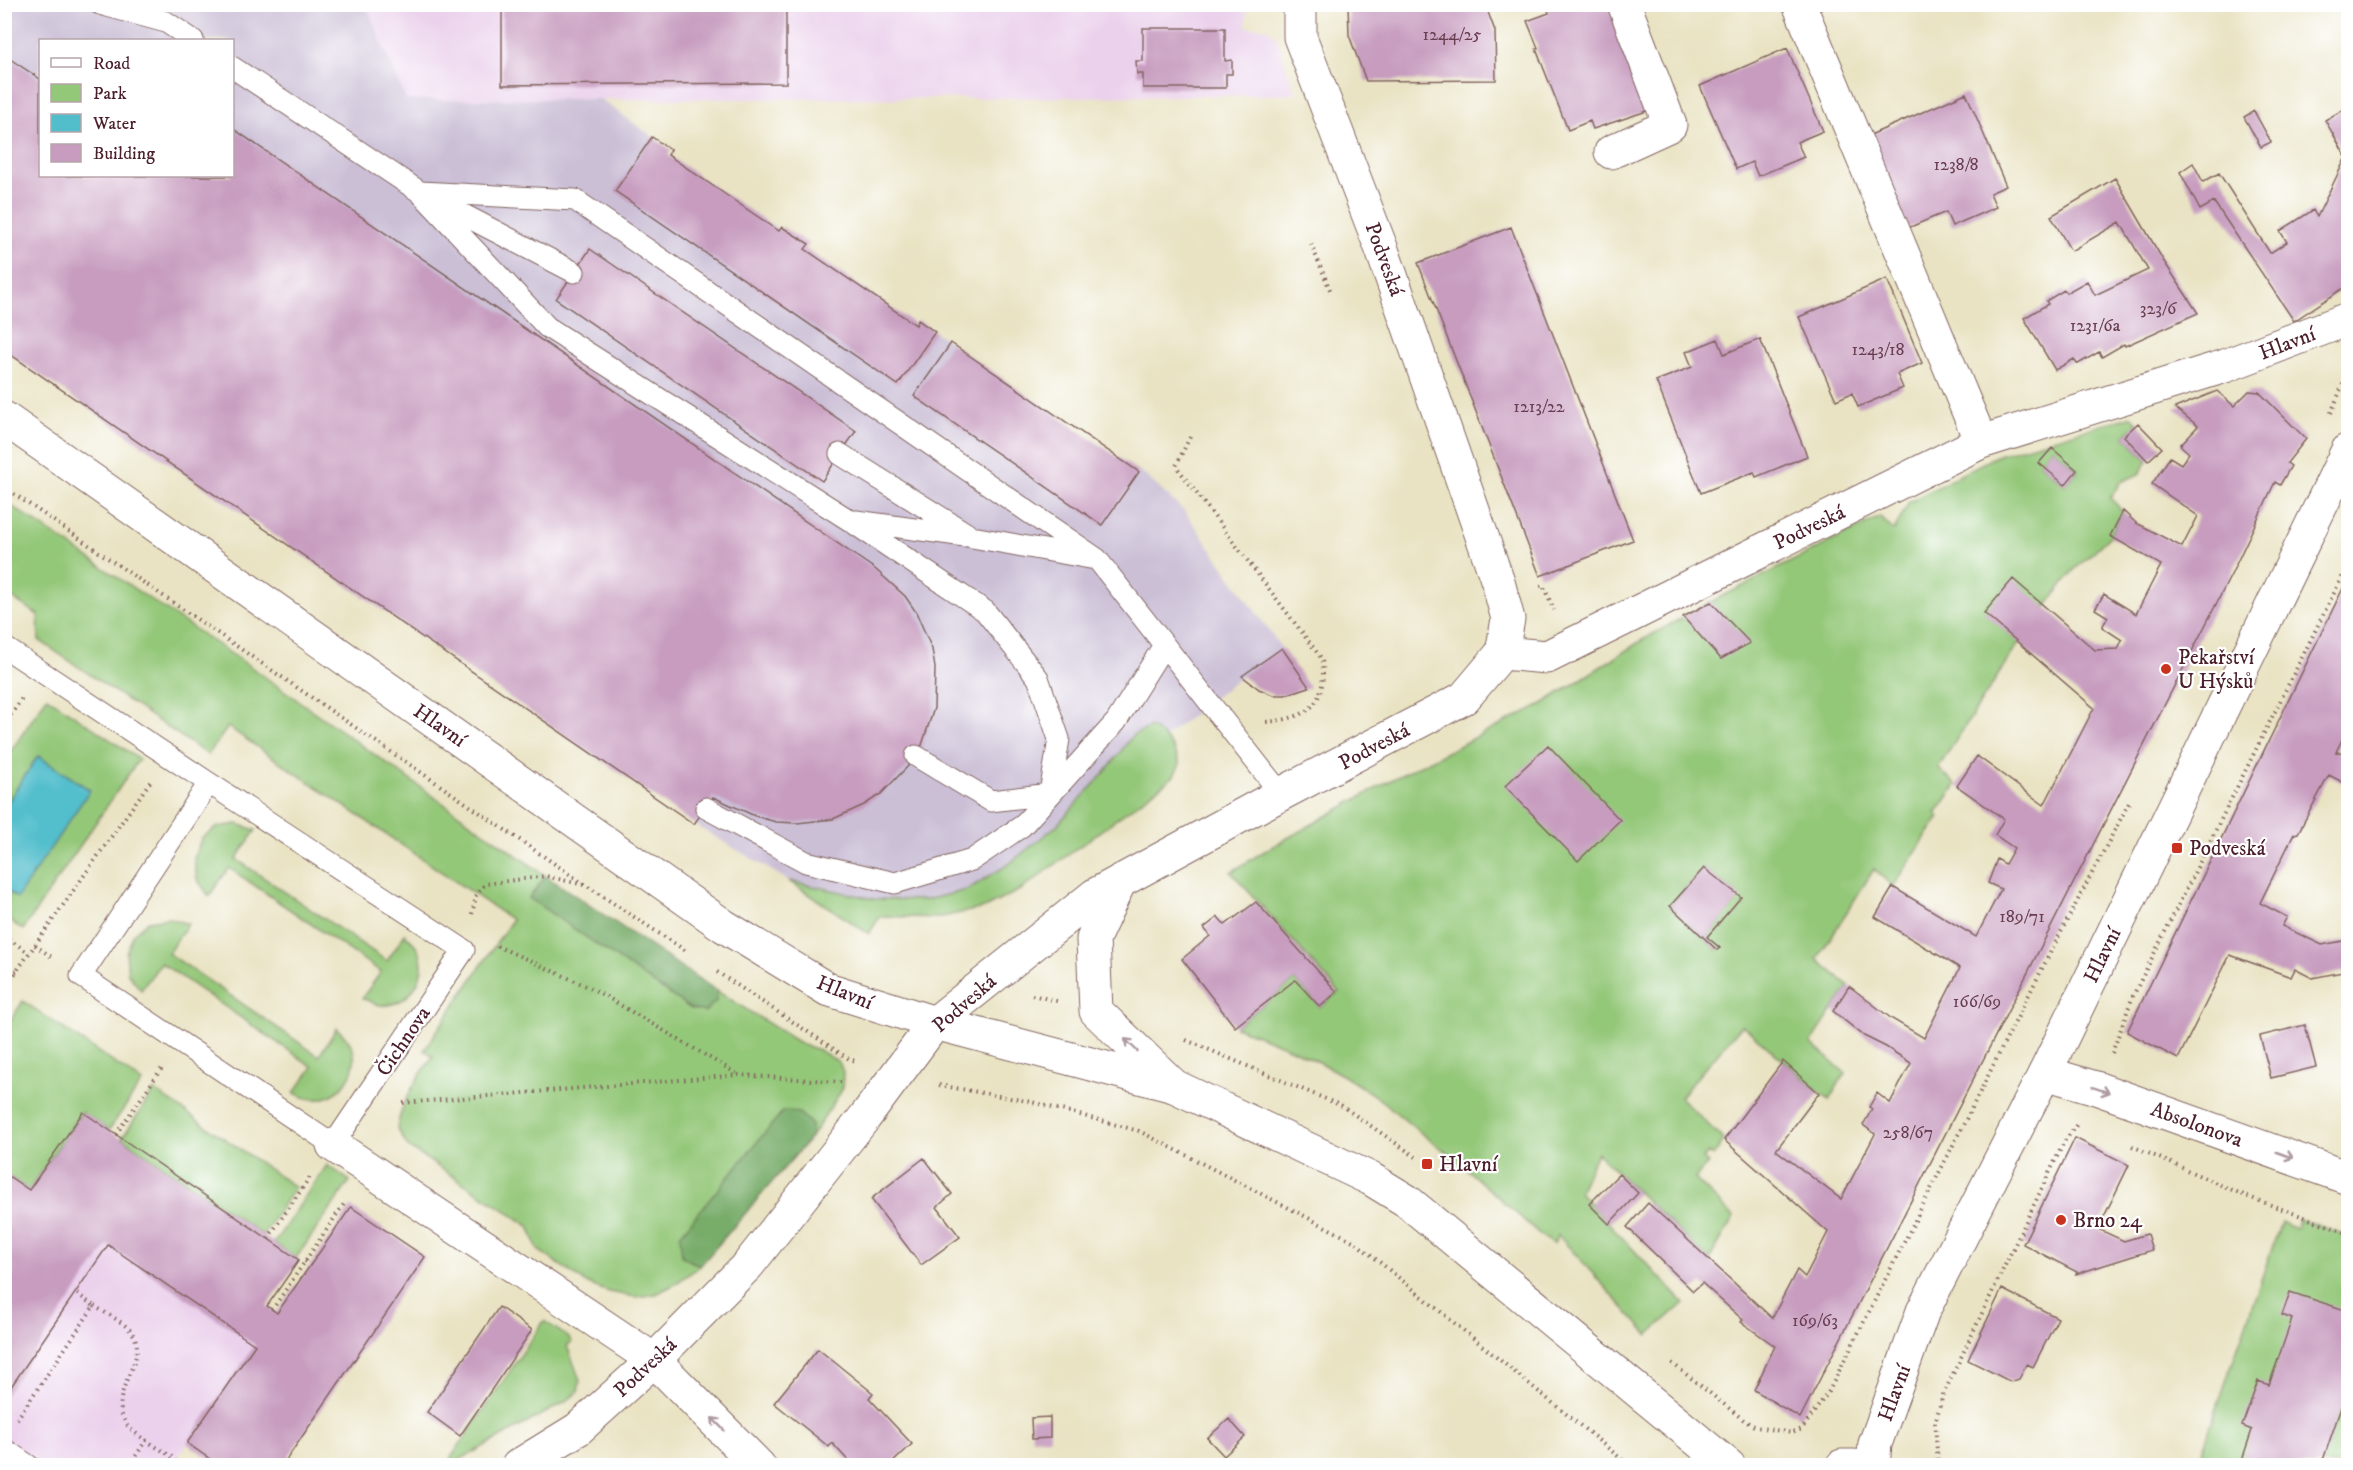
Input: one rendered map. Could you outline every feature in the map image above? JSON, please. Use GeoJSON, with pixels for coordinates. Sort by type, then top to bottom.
{"type":"FeatureCollection","features":[{"type":"Feature","properties":{"kind":"street","name":"Podveská"},"geometry":{"type":"LineString","coordinates":[[518,1466],[578,1429],[654,1360],[748,1265],[865,1117],[935,1023],[1095,895],[1281,794],[1464,699],[1502,653],[1508,619],[1498,582],[1382,250],[1300,37],[1300,4]]}},
{"type":"Feature","properties":{"kind":"street"},"geometry":{"type":"LineString","coordinates":[[1611,152],[1670,125],[1624,4]]}},
{"type":"Feature","properties":{"kind":"street"},"geometry":{"type":"LineString","coordinates":[[1799,4],[1981,442]]}},
{"type":"Feature","properties":{"kind":"street","name":"Hlavní"},"geometry":{"type":"LineString","coordinates":[[2225,366],[2349,319]]}},
{"type":"Feature","properties":{"kind":"street","name":"Podveská"},"geometry":{"type":"LineString","coordinates":[[1502,653],[1547,657],[1981,442],[2225,366]]}},
{"type":"Feature","properties":{"kind":"street","name":"Hlavní"},"geometry":{"type":"LineString","coordinates":[[4,418],[724,926],[827,989],[935,1023],[1174,1086],[1371,1179],[1407,1201],[1729,1466]]}},
{"type":"Feature","properties":{"kind":"street","name":"Hlavní"},"geometry":{"type":"LineString","coordinates":[[1873,1466],[1875,1444],[1923,1311],[2045,1073],[2349,450]]}},
{"type":"Feature","properties":{"kind":"street"},"geometry":{"type":"LineString","coordinates":[[1120,881],[1093,939],[1096,1011],[1174,1086]]}},
{"type":"Feature","properties":{"kind":"street","name":"Absolonova"},"geometry":{"type":"LineString","coordinates":[[2045,1073],[2096,1088],[2349,1178]]}},
{"type":"Feature","properties":{"kind":"street"},"geometry":{"type":"LineString","coordinates":[[333,1145],[654,1360],[759,1466]]}},
{"type":"Feature","properties":{"kind":"street"},"geometry":{"type":"LineString","coordinates":[[1842,1466],[1854,1466]]}},
{"type":"Feature","properties":{"kind":"lane"},"geometry":{"type":"LineString","coordinates":[[100,4],[166,22],[192,39]]}},
{"type":"Feature","properties":{"kind":"lane"},"geometry":{"type":"LineString","coordinates":[[234,68],[420,192],[574,272]]}},
{"type":"Feature","properties":{"kind":"lane"},"geometry":{"type":"LineString","coordinates":[[420,192],[547,327],[849,520],[985,611],[1038,678],[1059,738],[1050,794]]}},
{"type":"Feature","properties":{"kind":"lane"},"geometry":{"type":"LineString","coordinates":[[420,192],[575,200],[1097,559],[1281,794]]}},
{"type":"Feature","properties":{"kind":"lane"},"geometry":{"type":"LineString","coordinates":[[840,454],[972,537]]}},
{"type":"Feature","properties":{"kind":"lane"},"geometry":{"type":"LineString","coordinates":[[849,520],[972,537],[1097,559]]}},
{"type":"Feature","properties":{"kind":"lane"},"geometry":{"type":"LineString","coordinates":[[706,808],[806,862],[895,883],[972,860],[1023,826],[1116,722],[1164,645]]}},
{"type":"Feature","properties":{"kind":"lane"},"geometry":{"type":"LineString","coordinates":[[4,647],[464,950]]}},
{"type":"Feature","properties":{"kind":"lane"},"geometry":{"type":"LineString","coordinates":[[916,756],[991,801],[1050,794]]}},
{"type":"Feature","properties":{"kind":"lane"},"geometry":{"type":"LineString","coordinates":[[209,783],[81,976],[333,1145]]}},
{"type":"Feature","properties":{"kind":"lane","name":"Čichnova"},"geometry":{"type":"LineString","coordinates":[[333,1145],[464,950]]}},
{"type":"Feature","properties":{"kind":"lane"},"geometry":{"type":"LineString","coordinates":[[4,1449],[29,1466]]}},
{"type":"Feature","properties":{"kind":"path"},"geometry":{"type":"LineString","coordinates":[[1311,244],[1331,292]]}},
{"type":"Feature","properties":{"kind":"path"},"geometry":{"type":"LineString","coordinates":[[2330,416],[2349,372]]}},
{"type":"Feature","properties":{"kind":"path"},"geometry":{"type":"LineString","coordinates":[[1190,437],[1176,466],[1322,658],[1324,681],[1314,704],[1306,713],[1281,720],[1259,722]]}},
{"type":"Feature","properties":{"kind":"path"},"geometry":{"type":"LineString","coordinates":[[2108,1062],[2133,996],[2349,565]]}},
{"type":"Feature","properties":{"kind":"path"},"geometry":{"type":"LineString","coordinates":[[1534,590],[1544,585],[1569,646]]}},
{"type":"Feature","properties":{"kind":"path"},"geometry":{"type":"LineString","coordinates":[[4,725],[26,693]]}},
{"type":"Feature","properties":{"kind":"path"},"geometry":{"type":"LineString","coordinates":[[4,989],[167,756]]}},
{"type":"Feature","properties":{"kind":"path"},"geometry":{"type":"LineString","coordinates":[[1663,1357],[1756,1428],[1792,1433],[1802,1429],[1829,1391],[2050,953],[2133,795]]}},
{"type":"Feature","properties":{"kind":"path"},"geometry":{"type":"LineString","coordinates":[[587,886],[546,876],[485,884],[476,896],[464,950],[495,945],[593,989],[739,1075]]}},
{"type":"Feature","properties":{"kind":"path"},"geometry":{"type":"LineString","coordinates":[[4,936],[29,953]]}},
{"type":"Feature","properties":{"kind":"path"},"geometry":{"type":"LineString","coordinates":[[4,975],[17,971]]}},
{"type":"Feature","properties":{"kind":"path"},"geometry":{"type":"LineString","coordinates":[[1024,993],[1065,1003]]}},
{"type":"Feature","properties":{"kind":"path"},"geometry":{"type":"LineString","coordinates":[[1181,1038],[1342,1106],[1418,1158]]}},
{"type":"Feature","properties":{"kind":"path"},"geometry":{"type":"LineString","coordinates":[[396,1104],[739,1075],[851,1083]]}},
{"type":"Feature","properties":{"kind":"path"},"geometry":{"type":"LineString","coordinates":[[116,1134],[149,1087]]}},
{"type":"Feature","properties":{"kind":"path"},"geometry":{"type":"LineString","coordinates":[[1938,1466],[1935,1423],[1943,1395],[2064,1142],[2079,1122]]}},
{"type":"Feature","properties":{"kind":"path"},"geometry":{"type":"LineString","coordinates":[[2126,1143],[2246,1196],[2349,1233]]}},
{"type":"Feature","properties":{"kind":"path"},"geometry":{"type":"LineString","coordinates":[[268,1238],[306,1184]]}},
{"type":"Feature","properties":{"kind":"path"},"geometry":{"type":"LineString","coordinates":[[272,1310],[349,1197]]}},
{"type":"Feature","properties":{"kind":"path"},"geometry":{"type":"LineString","coordinates":[[305,1261],[311,1264]]}},
{"type":"Feature","properties":{"kind":"path"},"geometry":{"type":"LineString","coordinates":[[76,1293],[129,1329],[135,1340],[135,1363],[121,1392],[120,1403],[128,1427],[177,1460]]}},
{"type":"Feature","properties":{"kind":"path"},"geometry":{"type":"LineString","coordinates":[[11,1428],[94,1306]]}},
{"type":"Feature","properties":{"kind":"path"},"geometry":{"type":"LineString","coordinates":[[129,1466],[147,1439]]}},
{"type":"Feature","properties":{"kind":"shaded area"},"geometry":{"type":"Polygon","coordinates":[[[5,5],[366,5],[406,100],[600,99],[671,150],[668,155],[779,230],[782,227],[809,244],[806,249],[915,324],[918,320],[1147,477],[1185,512],[1309,687],[1285,695],[1273,695],[1259,689],[1242,676],[1166,736],[1180,764],[1173,777],[1022,889],[984,908],[937,918],[880,916],[869,934],[789,881],[694,824],[5,350],[5,5]]]}},
{"type":"Feature","properties":{"kind":"shaded area"},"geometry":{"type":"Polygon","coordinates":[[[366,5],[1247,5],[1246,27],[1266,28],[1276,36],[1295,93],[994,98],[406,100],[366,5]]]}},
{"type":"Feature","properties":{"kind":"shaded area"},"geometry":{"type":"Polygon","coordinates":[[[83,1112],[299,1260],[267,1306],[277,1313],[351,1207],[425,1257],[220,1465],[188,1443],[172,1465],[5,1465],[4,1173],[29,1189],[83,1112]]]}},
{"type":"Feature","properties":{"kind":"green space"},"geometry":{"type":"Polygon","coordinates":[[[2132,416],[2138,423],[2124,436],[2148,461],[2139,474],[2121,482],[2110,498],[2123,511],[2110,536],[2072,572],[2019,643],[1938,768],[1956,785],[1936,814],[1939,817],[1893,887],[1874,869],[1817,959],[1849,986],[1811,1043],[1845,1073],[1829,1100],[1742,1025],[1680,1097],[1724,1140],[1713,1156],[1708,1153],[1703,1159],[1708,1163],[1695,1179],[1734,1217],[1709,1260],[1597,1153],[1579,1192],[1684,1303],[1648,1335],[1558,1235],[1554,1244],[1544,1238],[1447,1152],[1375,1096],[1308,1057],[1235,1027],[1295,980],[1320,1007],[1339,992],[1231,872],[1391,780],[1544,703],[1644,639],[1711,602],[1880,517],[1894,531],[1909,502],[1998,455],[2132,416]],[[2052,448],[2039,463],[2065,485],[2078,470],[2052,448]],[[1704,868],[1670,906],[1717,950],[1719,949],[1707,937],[1740,897],[1704,868]]]}},
{"type":"Feature","properties":{"kind":"green space"},"geometry":{"type":"Polygon","coordinates":[[[4,501],[248,665],[546,876],[529,898],[716,1001],[717,991],[803,1045],[819,1050],[839,1062],[843,1072],[842,1090],[811,1137],[811,1124],[799,1113],[682,1256],[700,1266],[656,1294],[635,1297],[609,1292],[588,1284],[538,1250],[529,1226],[408,1147],[397,1128],[406,1099],[433,1056],[424,1050],[512,920],[228,727],[208,755],[39,640],[38,615],[5,593],[4,501]]]}},
{"type":"Feature","properties":{"kind":"green space"},"geometry":{"type":"Polygon","coordinates":[[[47,697],[139,759],[23,930],[5,917],[5,889],[17,898],[38,756],[5,806],[5,760],[47,697]]]}},
{"type":"Feature","properties":{"kind":"green space"},"geometry":{"type":"Polygon","coordinates":[[[1151,727],[1169,743],[1178,758],[1180,764],[1173,777],[1022,889],[984,908],[937,918],[880,916],[869,934],[789,881],[874,899],[926,900],[967,890],[1009,864],[1056,826],[1106,771],[1133,735],[1151,727]]]}},
{"type":"Feature","properties":{"kind":"green space"},"geometry":{"type":"Polygon","coordinates":[[[237,824],[256,830],[236,859],[387,961],[405,934],[417,947],[422,969],[415,987],[408,995],[400,1001],[378,1005],[362,998],[381,972],[229,868],[209,896],[197,879],[194,859],[201,839],[217,827],[237,824]]]}},
{"type":"Feature","properties":{"kind":"green space"},"geometry":{"type":"Polygon","coordinates":[[[546,876],[717,991],[716,1001],[705,1012],[691,1009],[529,898],[546,876]]]}},
{"type":"Feature","properties":{"kind":"green space"},"geometry":{"type":"Polygon","coordinates":[[[169,918],[188,924],[168,953],[319,1056],[337,1028],[350,1043],[354,1053],[352,1072],[347,1082],[332,1095],[322,1098],[310,1099],[294,1093],[313,1067],[161,963],[141,990],[128,974],[126,953],[133,934],[148,921],[169,918]]]}},
{"type":"Feature","properties":{"kind":"green space"},"geometry":{"type":"Polygon","coordinates":[[[23,1001],[142,1082],[109,1130],[82,1112],[29,1190],[5,1173],[5,1029],[23,1001]]]}},
{"type":"Feature","properties":{"kind":"green space"},"geometry":{"type":"Polygon","coordinates":[[[154,1090],[295,1187],[263,1235],[122,1138],[154,1090]]]}},
{"type":"Feature","properties":{"kind":"green space"},"geometry":{"type":"Polygon","coordinates":[[[783,1111],[799,1113],[811,1124],[811,1137],[700,1266],[682,1256],[680,1235],[783,1111]]]}},
{"type":"Feature","properties":{"kind":"green space"},"geometry":{"type":"Polygon","coordinates":[[[327,1165],[350,1181],[296,1258],[274,1243],[327,1165]]]}},
{"type":"Feature","properties":{"kind":"green space"},"geometry":{"type":"Polygon","coordinates":[[[2299,1219],[2348,1236],[2348,1465],[2197,1466],[2281,1222],[2296,1229],[2299,1219]]]}},
{"type":"Feature","properties":{"kind":"green space"},"geometry":{"type":"Polygon","coordinates":[[[544,1321],[572,1342],[567,1346],[580,1380],[578,1392],[565,1402],[450,1465],[446,1465],[544,1321]]]}},
{"type":"Feature","properties":{"kind":"water"},"geometry":{"type":"Polygon","coordinates":[[[38,756],[90,790],[17,898],[5,889],[5,806],[38,756]]]}},
{"type":"Feature","properties":{"kind":"building"},"geometry":{"type":"Polygon","coordinates":[[[502,4],[786,4],[786,83],[502,85],[502,4]]]}},
{"type":"Feature","properties":{"kind":"building"},"geometry":{"type":"Polygon","coordinates":[[[1348,4],[1485,4],[1495,31],[1496,80],[1366,81],[1349,35],[1348,4]]]}},
{"type":"Feature","properties":{"kind":"building"},"geometry":{"type":"Polygon","coordinates":[[[1609,4],[1650,110],[1593,129],[1590,121],[1568,130],[1527,21],[1549,13],[1546,5],[1609,4]]]}},
{"type":"Feature","properties":{"kind":"building"},"geometry":{"type":"Polygon","coordinates":[[[1810,5],[1832,5],[1813,12],[1810,5]]]}},
{"type":"Feature","properties":{"kind":"building"},"geometry":{"type":"Polygon","coordinates":[[[1855,5],[1872,5],[1858,11],[1855,5]]]}},
{"type":"Feature","properties":{"kind":"building"},"geometry":{"type":"Polygon","coordinates":[[[1143,28],[1225,28],[1225,61],[1232,60],[1232,74],[1226,74],[1226,88],[1143,88],[1143,74],[1137,74],[1136,61],[1143,61],[1143,28]]]}},
{"type":"Feature","properties":{"kind":"building"},"geometry":{"type":"Polygon","coordinates":[[[1787,48],[1823,131],[1797,142],[1804,157],[1758,176],[1752,162],[1736,169],[1700,86],[1787,48]]]}},
{"type":"Feature","properties":{"kind":"building"},"geometry":{"type":"Polygon","coordinates":[[[4,55],[39,78],[39,177],[234,177],[234,129],[875,569],[905,596],[916,612],[932,649],[935,668],[934,708],[921,748],[909,765],[881,794],[864,805],[833,819],[797,823],[776,822],[755,816],[713,797],[694,824],[4,350],[4,55]]]}},
{"type":"Feature","properties":{"kind":"building"},"geometry":{"type":"Polygon","coordinates":[[[1966,93],[2006,186],[1990,193],[1996,207],[1952,226],[1946,212],[1908,228],[1868,136],[1966,93]]]}},
{"type":"Feature","properties":{"kind":"building"},"geometry":{"type":"Polygon","coordinates":[[[2348,107],[2348,285],[2294,321],[2214,202],[2200,210],[2180,172],[2193,163],[2203,182],[2219,173],[2270,253],[2287,242],[2280,231],[2313,210],[2317,217],[2346,157],[2325,120],[2348,107]]]}},
{"type":"Feature","properties":{"kind":"building"},"geometry":{"type":"Polygon","coordinates":[[[2254,111],[2271,142],[2261,147],[2244,117],[2254,111]]]}},
{"type":"Feature","properties":{"kind":"building"},"geometry":{"type":"Polygon","coordinates":[[[652,137],[671,150],[668,155],[779,231],[782,227],[809,244],[805,249],[916,325],[918,320],[935,332],[898,385],[615,191],[652,137]]]}},
{"type":"Feature","properties":{"kind":"building"},"geometry":{"type":"Polygon","coordinates":[[[2115,178],[2163,260],[2198,313],[2125,346],[2124,344],[2102,357],[2099,352],[2078,364],[2074,359],[2055,370],[2024,318],[2048,304],[2046,301],[2064,290],[2066,293],[2087,281],[2095,295],[2148,270],[2120,222],[2071,251],[2051,216],[2115,178]]]}},
{"type":"Feature","properties":{"kind":"building"},"geometry":{"type":"Polygon","coordinates":[[[1511,227],[1633,540],[1540,576],[1418,263],[1511,227]]]}},
{"type":"Feature","properties":{"kind":"building"},"geometry":{"type":"Polygon","coordinates":[[[590,249],[856,431],[822,481],[556,299],[590,249]]]}},
{"type":"Feature","properties":{"kind":"building"},"geometry":{"type":"Polygon","coordinates":[[[1887,279],[1922,363],[1897,374],[1903,388],[1858,407],[1852,393],[1836,400],[1799,317],[1887,279]]]}},
{"type":"Feature","properties":{"kind":"building"},"geometry":{"type":"Polygon","coordinates":[[[1718,339],[1724,354],[1760,339],[1807,456],[1756,477],[1754,472],[1701,493],[1656,381],[1692,367],[1686,352],[1718,339]]]}},
{"type":"Feature","properties":{"kind":"building"},"geometry":{"type":"Polygon","coordinates":[[[951,343],[1139,472],[1102,525],[914,396],[951,343]]]}},
{"type":"Feature","properties":{"kind":"building"},"geometry":{"type":"Polygon","coordinates":[[[2217,391],[2234,406],[2249,391],[2259,392],[2306,439],[2287,463],[2291,466],[2280,485],[2275,482],[2231,575],[1800,1418],[1754,1390],[1775,1346],[1741,1322],[1743,1320],[1702,1283],[1693,1291],[1627,1227],[1648,1203],[1772,1318],[1797,1270],[1805,1277],[1828,1232],[1724,1140],[1783,1061],[1819,1093],[1776,1150],[1841,1199],[1875,1134],[1863,1125],[1872,1109],[1869,1107],[1877,1093],[1890,1103],[1911,1063],[1864,1036],[1833,1011],[1849,986],[1892,1019],[1924,1038],[1960,968],[1875,917],[1893,887],[1976,937],[2001,889],[1988,883],[1997,859],[2005,864],[2014,848],[1995,835],[2004,819],[1957,786],[1977,756],[2044,805],[2094,708],[1984,613],[2013,579],[2095,650],[2118,649],[2122,640],[2102,627],[2108,617],[2095,609],[2104,594],[2136,614],[2161,565],[2110,536],[2123,511],[2136,523],[2182,547],[2198,516],[2152,484],[2170,457],[2181,464],[2189,453],[2180,445],[2198,426],[2175,408],[2217,391]]]}},
{"type":"Feature","properties":{"kind":"building"},"geometry":{"type":"Polygon","coordinates":[[[2138,423],[2162,448],[2148,461],[2124,436],[2138,423]]]}},
{"type":"Feature","properties":{"kind":"building"},"geometry":{"type":"Polygon","coordinates":[[[2052,448],[2077,470],[2065,485],[2039,463],[2052,448]]]}},
{"type":"Feature","properties":{"kind":"building"},"geometry":{"type":"Polygon","coordinates":[[[2348,578],[2348,727],[2336,752],[2348,753],[2348,785],[2329,775],[2298,833],[2294,834],[2260,903],[2287,917],[2282,926],[2322,945],[2348,940],[2348,971],[2312,978],[2295,969],[2291,977],[2230,955],[2178,1059],[2127,1032],[2348,578]]]}},
{"type":"Feature","properties":{"kind":"building"},"geometry":{"type":"Polygon","coordinates":[[[1711,602],[1750,643],[1721,659],[1683,617],[1711,602]]]}},
{"type":"Feature","properties":{"kind":"building"},"geometry":{"type":"Polygon","coordinates":[[[1282,648],[1309,687],[1285,695],[1273,695],[1259,689],[1242,676],[1282,648]]]}},
{"type":"Feature","properties":{"kind":"building"},"geometry":{"type":"Polygon","coordinates":[[[1548,745],[1620,820],[1578,861],[1505,786],[1548,745]]]}},
{"type":"Feature","properties":{"kind":"building"},"geometry":{"type":"Polygon","coordinates":[[[1704,868],[1741,897],[1707,937],[1720,948],[1717,950],[1670,906],[1704,868]]]}},
{"type":"Feature","properties":{"kind":"building"},"geometry":{"type":"Polygon","coordinates":[[[1256,902],[1337,992],[1320,1007],[1295,980],[1235,1027],[1182,959],[1210,936],[1204,928],[1218,917],[1225,925],[1256,902]]]}},
{"type":"Feature","properties":{"kind":"building"},"geometry":{"type":"Polygon","coordinates":[[[2305,1025],[2316,1067],[2271,1078],[2260,1036],[2305,1025]]]}},
{"type":"Feature","properties":{"kind":"building"},"geometry":{"type":"Polygon","coordinates":[[[83,1112],[299,1260],[267,1306],[277,1313],[351,1207],[425,1257],[282,1466],[220,1466],[187,1443],[255,1345],[108,1245],[4,1397],[4,1173],[29,1190],[83,1112]]]}},
{"type":"Feature","properties":{"kind":"building"},"geometry":{"type":"Polygon","coordinates":[[[2075,1138],[2129,1165],[2098,1229],[2124,1241],[2147,1234],[2152,1250],[2076,1274],[2077,1272],[2023,1244],[2075,1138]]]}},
{"type":"Feature","properties":{"kind":"building"},"geometry":{"type":"Polygon","coordinates":[[[924,1158],[952,1194],[937,1207],[960,1237],[921,1265],[871,1199],[924,1158]]]}},
{"type":"Feature","properties":{"kind":"building"},"geometry":{"type":"Polygon","coordinates":[[[1619,1174],[1638,1193],[1609,1224],[1589,1204],[1619,1174]]]}},
{"type":"Feature","properties":{"kind":"building"},"geometry":{"type":"Polygon","coordinates":[[[2002,1289],[2058,1318],[2033,1367],[2027,1364],[2019,1379],[2011,1382],[1968,1360],[2002,1289]]]}},
{"type":"Feature","properties":{"kind":"building"},"geometry":{"type":"Polygon","coordinates":[[[2290,1292],[2348,1311],[2348,1387],[2321,1466],[2240,1466],[2252,1430],[2242,1426],[2258,1381],[2269,1385],[2292,1319],[2282,1315],[2290,1292]]]}},
{"type":"Feature","properties":{"kind":"building"},"geometry":{"type":"Polygon","coordinates":[[[499,1307],[532,1330],[460,1436],[427,1412],[499,1307]]]}},
{"type":"Feature","properties":{"kind":"building"},"geometry":{"type":"Polygon","coordinates":[[[818,1349],[873,1393],[869,1398],[912,1444],[889,1466],[853,1466],[832,1443],[829,1447],[774,1403],[818,1349]]]}},
{"type":"Feature","properties":{"kind":"building"},"geometry":{"type":"Polygon","coordinates":[[[1050,1417],[1050,1438],[1032,1439],[1031,1418],[1050,1417]]]}},
{"type":"Feature","properties":{"kind":"building"},"geometry":{"type":"Polygon","coordinates":[[[1229,1419],[1245,1437],[1224,1456],[1207,1438],[1229,1419]]]}},
{"type":"Feature","properties":{"kind":"place","name":"Pekařství U Hýsků"},"geometry":{"type":"Point","coordinates":[2166,669]}},
{"type":"Feature","properties":{"kind":"place","name":"Podveská"},"geometry":{"type":"Point","coordinates":[2177,848]}},
{"type":"Feature","properties":{"kind":"place","name":"Hlavní"},"geometry":{"type":"Point","coordinates":[1427,1164]}},
{"type":"Feature","properties":{"kind":"place","name":"Brno 24"},"geometry":{"type":"Point","coordinates":[2061,1220]}}]}
